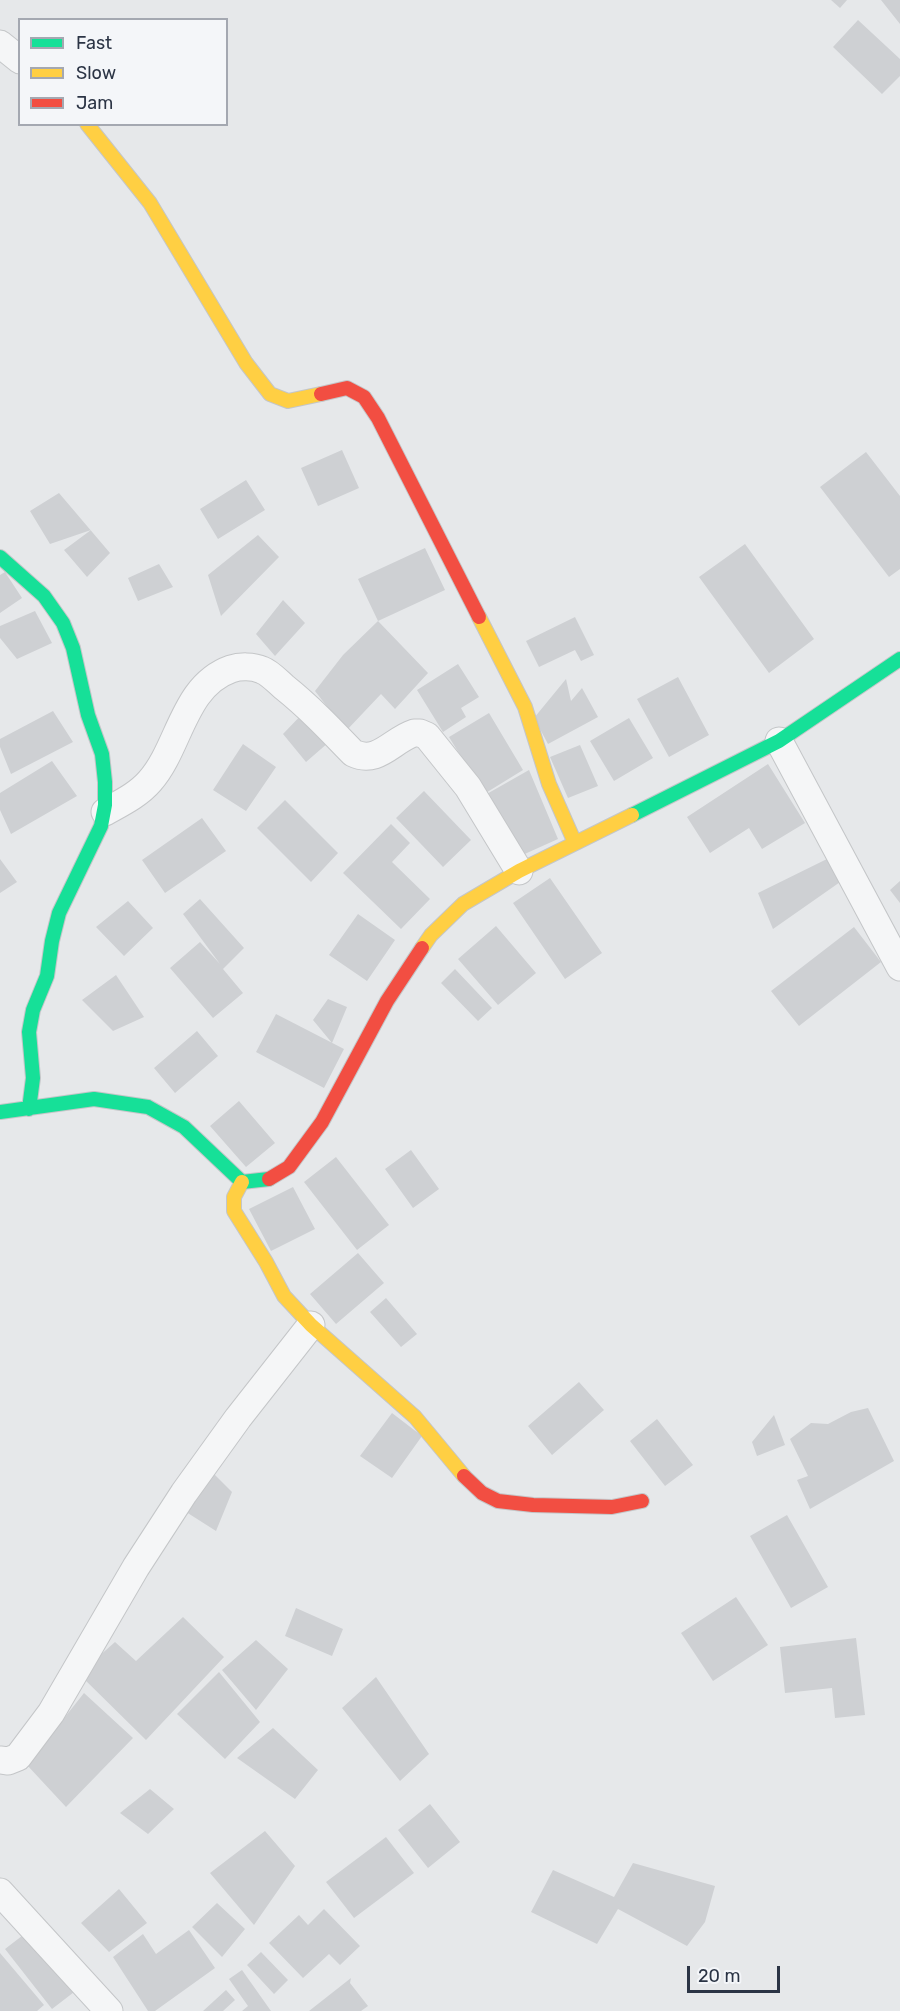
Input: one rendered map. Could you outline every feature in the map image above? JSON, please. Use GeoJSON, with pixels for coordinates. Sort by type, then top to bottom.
{"type":"FeatureCollection","features":[{"type":"Feature","properties":{"kind":"street"},"geometry":{"type":"LineString","coordinates":[[0,44],[18,58]]}},
{"type":"Feature","properties":{"kind":"street"},"geometry":{"type":"LineString","coordinates":[[89,126],[150,203],[246,363],[270,394],[288,401],[348,388],[364,397],[378,418],[525,707],[549,784],[575,843]]}},
{"type":"Feature","properties":{"kind":"street"},"geometry":{"type":"LineString","coordinates":[[0,557],[35,586],[56,611],[67,634],[81,675],[88,716],[104,765],[105,812],[89,853],[59,913],[47,976],[33,1010],[29,1032],[33,1078],[29,1109]]}},
{"type":"Feature","properties":{"kind":"street"},"geometry":{"type":"LineString","coordinates":[[0,1112],[94,1099],[148,1107],[184,1127],[242,1182],[266,1181],[289,1167],[322,1122],[387,1001],[431,934],[463,904],[519,871],[779,741],[900,659]]}},
{"type":"Feature","properties":{"kind":"street"},"geometry":{"type":"LineString","coordinates":[[105,812],[132,797],[150,782],[165,759],[190,708],[210,680],[236,667],[252,667],[263,670],[310,708],[357,755],[372,757],[414,733],[427,736],[468,787],[519,871]]}},
{"type":"Feature","properties":{"kind":"street"},"geometry":{"type":"LineString","coordinates":[[779,741],[900,967]]}},
{"type":"Feature","properties":{"kind":"street"},"geometry":{"type":"LineString","coordinates":[[242,1182],[234,1197],[234,1211],[284,1296],[311,1325],[415,1417],[463,1475],[482,1493],[498,1501],[533,1505],[612,1507],[642,1501]]}},
{"type":"Feature","properties":{"kind":"street"},"geometry":{"type":"LineString","coordinates":[[0,1760],[8,1761],[18,1757],[51,1713],[136,1567],[184,1493],[238,1418],[311,1325]]}},
{"type":"Feature","properties":{"kind":"street"},"geometry":{"type":"LineString","coordinates":[[0,1892],[109,2011]]}},
{"type":"Feature","properties":{"kind":"building"},"geometry":{"type":"Polygon","coordinates":[[[831,0],[847,0],[840,8],[831,0]]]}},
{"type":"Feature","properties":{"kind":"building"},"geometry":{"type":"Polygon","coordinates":[[[881,0],[900,0],[900,24],[881,0]]]}},
{"type":"Feature","properties":{"kind":"building"},"geometry":{"type":"Polygon","coordinates":[[[858,20],[900,59],[900,76],[882,94],[833,47],[858,20]]]}},
{"type":"Feature","properties":{"kind":"building"},"geometry":{"type":"Polygon","coordinates":[[[342,450],[359,488],[318,506],[301,468],[342,450]]]}},
{"type":"Feature","properties":{"kind":"building"},"geometry":{"type":"Polygon","coordinates":[[[866,452],[900,496],[900,569],[889,577],[820,487],[866,452]]]}},
{"type":"Feature","properties":{"kind":"building"},"geometry":{"type":"Polygon","coordinates":[[[246,480],[265,510],[218,539],[200,509],[246,480]]]}},
{"type":"Feature","properties":{"kind":"building"},"geometry":{"type":"Polygon","coordinates":[[[59,493],[91,530],[50,544],[30,511],[59,493]]]}},
{"type":"Feature","properties":{"kind":"building"},"geometry":{"type":"Polygon","coordinates":[[[91,530],[110,553],[87,577],[64,550],[91,530]]]}},
{"type":"Feature","properties":{"kind":"building"},"geometry":{"type":"Polygon","coordinates":[[[258,535],[279,557],[221,616],[208,575],[258,535]]]}},
{"type":"Feature","properties":{"kind":"building"},"geometry":{"type":"Polygon","coordinates":[[[745,544],[814,639],[769,673],[699,577],[745,544]]]}},
{"type":"Feature","properties":{"kind":"building"},"geometry":{"type":"Polygon","coordinates":[[[425,548],[445,590],[378,621],[358,579],[425,548]]]}},
{"type":"Feature","properties":{"kind":"building"},"geometry":{"type":"Polygon","coordinates":[[[159,564],[173,587],[138,601],[128,578],[159,564]]]}},
{"type":"Feature","properties":{"kind":"building"},"geometry":{"type":"Polygon","coordinates":[[[5,572],[22,598],[0,613],[0,575],[5,572]]]}},
{"type":"Feature","properties":{"kind":"building"},"geometry":{"type":"Polygon","coordinates":[[[283,600],[305,623],[275,656],[256,634],[283,600]]]}},
{"type":"Feature","properties":{"kind":"building"},"geometry":{"type":"Polygon","coordinates":[[[35,611],[52,643],[17,659],[0,638],[0,626],[35,611]]]}},
{"type":"Feature","properties":{"kind":"building"},"geometry":{"type":"Polygon","coordinates":[[[575,617],[594,655],[581,661],[575,650],[539,667],[526,641],[575,617]]]}},
{"type":"Feature","properties":{"kind":"building"},"geometry":{"type":"Polygon","coordinates":[[[378,621],[428,673],[395,709],[381,694],[346,731],[315,691],[343,655],[378,621]]]}},
{"type":"Feature","properties":{"kind":"building"},"geometry":{"type":"Polygon","coordinates":[[[458,664],[479,697],[461,708],[466,717],[443,732],[417,690],[458,664]]]}},
{"type":"Feature","properties":{"kind":"building"},"geometry":{"type":"Polygon","coordinates":[[[678,677],[709,735],[669,757],[637,699],[678,677]]]}},
{"type":"Feature","properties":{"kind":"building"},"geometry":{"type":"Polygon","coordinates":[[[566,679],[571,701],[582,688],[598,717],[548,744],[534,718],[566,679]]]}},
{"type":"Feature","properties":{"kind":"building"},"geometry":{"type":"Polygon","coordinates":[[[306,710],[336,736],[306,762],[283,734],[306,710]]]}},
{"type":"Feature","properties":{"kind":"building"},"geometry":{"type":"Polygon","coordinates":[[[53,711],[73,742],[11,774],[0,747],[0,739],[53,711]]]}},
{"type":"Feature","properties":{"kind":"building"},"geometry":{"type":"Polygon","coordinates":[[[489,713],[523,770],[484,794],[449,737],[489,713]]]}},
{"type":"Feature","properties":{"kind":"building"},"geometry":{"type":"Polygon","coordinates":[[[629,718],[653,758],[614,781],[590,741],[629,718]]]}},
{"type":"Feature","properties":{"kind":"building"},"geometry":{"type":"Polygon","coordinates":[[[243,744],[276,767],[246,811],[213,790],[243,744]]]}},
{"type":"Feature","properties":{"kind":"building"},"geometry":{"type":"Polygon","coordinates":[[[580,745],[598,786],[568,798],[550,757],[580,745]]]}},
{"type":"Feature","properties":{"kind":"building"},"geometry":{"type":"Polygon","coordinates":[[[52,761],[77,796],[11,834],[0,810],[0,793],[52,761]]]}},
{"type":"Feature","properties":{"kind":"building"},"geometry":{"type":"Polygon","coordinates":[[[768,764],[805,823],[762,849],[749,828],[710,853],[687,817],[768,764]]]}},
{"type":"Feature","properties":{"kind":"building"},"geometry":{"type":"Polygon","coordinates":[[[529,770],[558,839],[518,857],[485,795],[529,770]]]}},
{"type":"Feature","properties":{"kind":"building"},"geometry":{"type":"Polygon","coordinates":[[[424,791],[471,840],[443,867],[396,818],[424,791]]]}},
{"type":"Feature","properties":{"kind":"building"},"geometry":{"type":"Polygon","coordinates":[[[285,800],[338,853],[311,882],[257,828],[285,800]]]}},
{"type":"Feature","properties":{"kind":"building"},"geometry":{"type":"Polygon","coordinates":[[[202,818],[226,851],[165,893],[142,860],[202,818]]]}},
{"type":"Feature","properties":{"kind":"building"},"geometry":{"type":"Polygon","coordinates":[[[391,824],[410,843],[392,862],[430,899],[401,929],[343,873],[391,824]]]}},
{"type":"Feature","properties":{"kind":"building"},"geometry":{"type":"Polygon","coordinates":[[[831,857],[843,880],[773,929],[758,893],[831,857]]]}},
{"type":"Feature","properties":{"kind":"building"},"geometry":{"type":"Polygon","coordinates":[[[0,859],[17,882],[0,893],[0,859]]]}},
{"type":"Feature","properties":{"kind":"building"},"geometry":{"type":"Polygon","coordinates":[[[550,878],[602,953],[565,979],[513,903],[550,878]]]}},
{"type":"Feature","properties":{"kind":"building"},"geometry":{"type":"Polygon","coordinates":[[[900,881],[900,903],[890,890],[900,881]]]}},
{"type":"Feature","properties":{"kind":"building"},"geometry":{"type":"Polygon","coordinates":[[[200,899],[244,948],[223,969],[243,993],[213,1018],[170,968],[200,942],[220,964],[183,914],[200,899]]]}},
{"type":"Feature","properties":{"kind":"building"},"geometry":{"type":"Polygon","coordinates":[[[128,901],[153,928],[124,956],[96,927],[128,901]]]}},
{"type":"Feature","properties":{"kind":"building"},"geometry":{"type":"Polygon","coordinates":[[[358,914],[395,940],[367,981],[329,955],[358,914]]]}},
{"type":"Feature","properties":{"kind":"building"},"geometry":{"type":"Polygon","coordinates":[[[496,926],[536,973],[498,1005],[458,959],[496,926]]]}},
{"type":"Feature","properties":{"kind":"building"},"geometry":{"type":"Polygon","coordinates":[[[854,927],[881,962],[799,1026],[771,991],[854,927]]]}},
{"type":"Feature","properties":{"kind":"building"},"geometry":{"type":"Polygon","coordinates":[[[455,969],[492,1008],[478,1021],[441,983],[455,969]]]}},
{"type":"Feature","properties":{"kind":"building"},"geometry":{"type":"Polygon","coordinates":[[[116,975],[144,1017],[113,1031],[82,1000],[116,975]]]}},
{"type":"Feature","properties":{"kind":"building"},"geometry":{"type":"Polygon","coordinates":[[[328,999],[347,1007],[332,1043],[313,1020],[328,999]]]}},
{"type":"Feature","properties":{"kind":"building"},"geometry":{"type":"Polygon","coordinates":[[[276,1014],[344,1049],[324,1088],[256,1052],[276,1014]]]}},
{"type":"Feature","properties":{"kind":"building"},"geometry":{"type":"Polygon","coordinates":[[[197,1031],[218,1056],[175,1093],[154,1068],[197,1031]]]}},
{"type":"Feature","properties":{"kind":"building"},"geometry":{"type":"Polygon","coordinates":[[[239,1101],[275,1143],[246,1167],[210,1126],[239,1101]]]}},
{"type":"Feature","properties":{"kind":"building"},"geometry":{"type":"Polygon","coordinates":[[[411,1150],[439,1189],[413,1208],[385,1169],[411,1150]]]}},
{"type":"Feature","properties":{"kind":"building"},"geometry":{"type":"Polygon","coordinates":[[[336,1157],[389,1225],[357,1250],[304,1182],[336,1157]]]}},
{"type":"Feature","properties":{"kind":"building"},"geometry":{"type":"Polygon","coordinates":[[[293,1187],[315,1229],[271,1251],[249,1209],[293,1187]]]}},
{"type":"Feature","properties":{"kind":"building"},"geometry":{"type":"Polygon","coordinates":[[[358,1253],[384,1283],[336,1324],[310,1294],[358,1253]]]}},
{"type":"Feature","properties":{"kind":"building"},"geometry":{"type":"Polygon","coordinates":[[[386,1298],[417,1334],[401,1347],[370,1312],[386,1298]]]}},
{"type":"Feature","properties":{"kind":"building"},"geometry":{"type":"Polygon","coordinates":[[[579,1382],[604,1410],[552,1455],[528,1426],[579,1382]]]}},
{"type":"Feature","properties":{"kind":"building"},"geometry":{"type":"Polygon","coordinates":[[[868,1408],[894,1461],[810,1509],[797,1480],[808,1476],[790,1439],[811,1423],[828,1424],[851,1412],[868,1408]]]}},
{"type":"Feature","properties":{"kind":"building"},"geometry":{"type":"Polygon","coordinates":[[[392,1413],[422,1436],[392,1478],[360,1456],[392,1413]]]}},
{"type":"Feature","properties":{"kind":"building"},"geometry":{"type":"Polygon","coordinates":[[[774,1415],[785,1445],[757,1456],[752,1442],[774,1415]]]}},
{"type":"Feature","properties":{"kind":"building"},"geometry":{"type":"Polygon","coordinates":[[[657,1419],[693,1465],[665,1486],[630,1441],[657,1419]]]}},
{"type":"Feature","properties":{"kind":"building"},"geometry":{"type":"Polygon","coordinates":[[[209,1469],[232,1492],[216,1531],[183,1510],[209,1469]]]}},
{"type":"Feature","properties":{"kind":"building"},"geometry":{"type":"Polygon","coordinates":[[[787,1515],[828,1587],[791,1608],[750,1536],[787,1515]]]}},
{"type":"Feature","properties":{"kind":"building"},"geometry":{"type":"Polygon","coordinates":[[[736,1597],[768,1645],[713,1681],[681,1633],[736,1597]]]}},
{"type":"Feature","properties":{"kind":"building"},"geometry":{"type":"Polygon","coordinates":[[[296,1608],[343,1629],[332,1656],[285,1636],[296,1608]]]}},
{"type":"Feature","properties":{"kind":"building"},"geometry":{"type":"Polygon","coordinates":[[[183,1617],[224,1657],[146,1740],[79,1674],[115,1642],[136,1661],[183,1617]]]}},
{"type":"Feature","properties":{"kind":"building"},"geometry":{"type":"Polygon","coordinates":[[[856,1638],[865,1715],[835,1718],[832,1688],[785,1693],[780,1647],[856,1638]]]}},
{"type":"Feature","properties":{"kind":"building"},"geometry":{"type":"Polygon","coordinates":[[[256,1640],[288,1669],[256,1710],[222,1670],[256,1640]]]}},
{"type":"Feature","properties":{"kind":"building"},"geometry":{"type":"Polygon","coordinates":[[[219,1672],[260,1722],[225,1759],[177,1714],[219,1672]]]}},
{"type":"Feature","properties":{"kind":"building"},"geometry":{"type":"Polygon","coordinates":[[[376,1677],[429,1754],[400,1781],[342,1708],[376,1677]]]}},
{"type":"Feature","properties":{"kind":"building"},"geometry":{"type":"Polygon","coordinates":[[[84,1693],[133,1738],[66,1807],[27,1765],[84,1693]]]}},
{"type":"Feature","properties":{"kind":"building"},"geometry":{"type":"Polygon","coordinates":[[[273,1728],[318,1770],[295,1799],[237,1758],[273,1728]]]}},
{"type":"Feature","properties":{"kind":"building"},"geometry":{"type":"Polygon","coordinates":[[[150,1789],[174,1809],[148,1834],[120,1813],[150,1789]]]}},
{"type":"Feature","properties":{"kind":"building"},"geometry":{"type":"Polygon","coordinates":[[[430,1804],[460,1842],[428,1868],[398,1830],[430,1804]]]}},
{"type":"Feature","properties":{"kind":"building"},"geometry":{"type":"Polygon","coordinates":[[[265,1831],[295,1866],[254,1925],[210,1873],[265,1831]]]}},
{"type":"Feature","properties":{"kind":"building"},"geometry":{"type":"Polygon","coordinates":[[[386,1837],[414,1873],[354,1918],[326,1882],[386,1837]]]}},
{"type":"Feature","properties":{"kind":"building"},"geometry":{"type":"Polygon","coordinates":[[[633,1863],[715,1886],[705,1922],[687,1946],[618,1909],[597,1944],[531,1912],[553,1870],[614,1897],[633,1863]]]}},
{"type":"Feature","properties":{"kind":"building"},"geometry":{"type":"Polygon","coordinates":[[[119,1889],[147,1923],[109,1952],[81,1923],[119,1889]]]}},
{"type":"Feature","properties":{"kind":"building"},"geometry":{"type":"Polygon","coordinates":[[[217,1903],[245,1929],[222,1957],[192,1927],[217,1903]]]}},
{"type":"Feature","properties":{"kind":"building"},"geometry":{"type":"Polygon","coordinates":[[[324,1909],[360,1946],[340,1965],[329,1954],[303,1978],[269,1943],[299,1915],[308,1925],[324,1909]]]}},
{"type":"Feature","properties":{"kind":"building"},"geometry":{"type":"Polygon","coordinates":[[[31,1929],[78,1989],[52,2009],[5,1949],[31,1929]]]}},
{"type":"Feature","properties":{"kind":"building"},"geometry":{"type":"Polygon","coordinates":[[[189,1930],[215,1968],[155,2011],[148,2011],[113,1957],[143,1934],[156,1954],[189,1930]]]}},
{"type":"Feature","properties":{"kind":"building"},"geometry":{"type":"Polygon","coordinates":[[[261,1952],[288,1980],[274,1994],[247,1965],[261,1952]]]}},
{"type":"Feature","properties":{"kind":"building"},"geometry":{"type":"Polygon","coordinates":[[[0,1953],[44,2005],[37,2011],[0,2011],[0,1953]]]}},
{"type":"Feature","properties":{"kind":"building"},"geometry":{"type":"Polygon","coordinates":[[[242,1970],[271,2011],[242,2011],[248,2006],[229,1979],[242,1970]]]}},
{"type":"Feature","properties":{"kind":"building"},"geometry":{"type":"Polygon","coordinates":[[[351,1978],[350,1983],[368,2006],[361,2011],[309,2011],[351,1978]]]}},
{"type":"Feature","properties":{"kind":"building"},"geometry":{"type":"Polygon","coordinates":[[[226,1990],[235,2000],[223,2011],[203,2011],[226,1990]]]}},
{"type":"Feature","properties":{"kind":"traffic: fast"},"geometry":{"type":"LineString","coordinates":[[0,557],[44,596],[63,623],[73,648],[88,715],[102,754],[105,782],[105,805],[101,826],[59,913],[47,976],[33,1010],[29,1032],[33,1078],[29,1109]]}},
{"type":"Feature","properties":{"kind":"traffic: fast"},"geometry":{"type":"LineString","coordinates":[[632,815],[779,741],[900,659]]}},
{"type":"Feature","properties":{"kind":"traffic: fast"},"geometry":{"type":"LineString","coordinates":[[0,1112],[94,1099],[148,1107],[184,1127],[242,1182],[269,1179]]}},
{"type":"Feature","properties":{"kind":"traffic: slow"},"geometry":{"type":"LineString","coordinates":[[89,126],[150,203],[246,363],[270,394],[288,401],[321,394]]}},
{"type":"Feature","properties":{"kind":"traffic: slow"},"geometry":{"type":"LineString","coordinates":[[479,617],[525,707],[549,784],[575,843]]}},
{"type":"Feature","properties":{"kind":"traffic: slow"},"geometry":{"type":"LineString","coordinates":[[422,948],[431,935],[463,904],[519,871],[632,815]]}},
{"type":"Feature","properties":{"kind":"traffic: slow"},"geometry":{"type":"LineString","coordinates":[[242,1182],[234,1197],[234,1211],[284,1296],[311,1325],[415,1417],[464,1476]]}},
{"type":"Feature","properties":{"kind":"traffic: jam"},"geometry":{"type":"LineString","coordinates":[[321,394],[347,388],[364,397],[378,418],[479,617]]}},
{"type":"Feature","properties":{"kind":"traffic: jam"},"geometry":{"type":"LineString","coordinates":[[269,1179],[289,1167],[322,1122],[387,1001],[422,948]]}},
{"type":"Feature","properties":{"kind":"traffic: jam"},"geometry":{"type":"LineString","coordinates":[[464,1476],[482,1493],[498,1501],[533,1505],[612,1507],[642,1501]]}}]}
